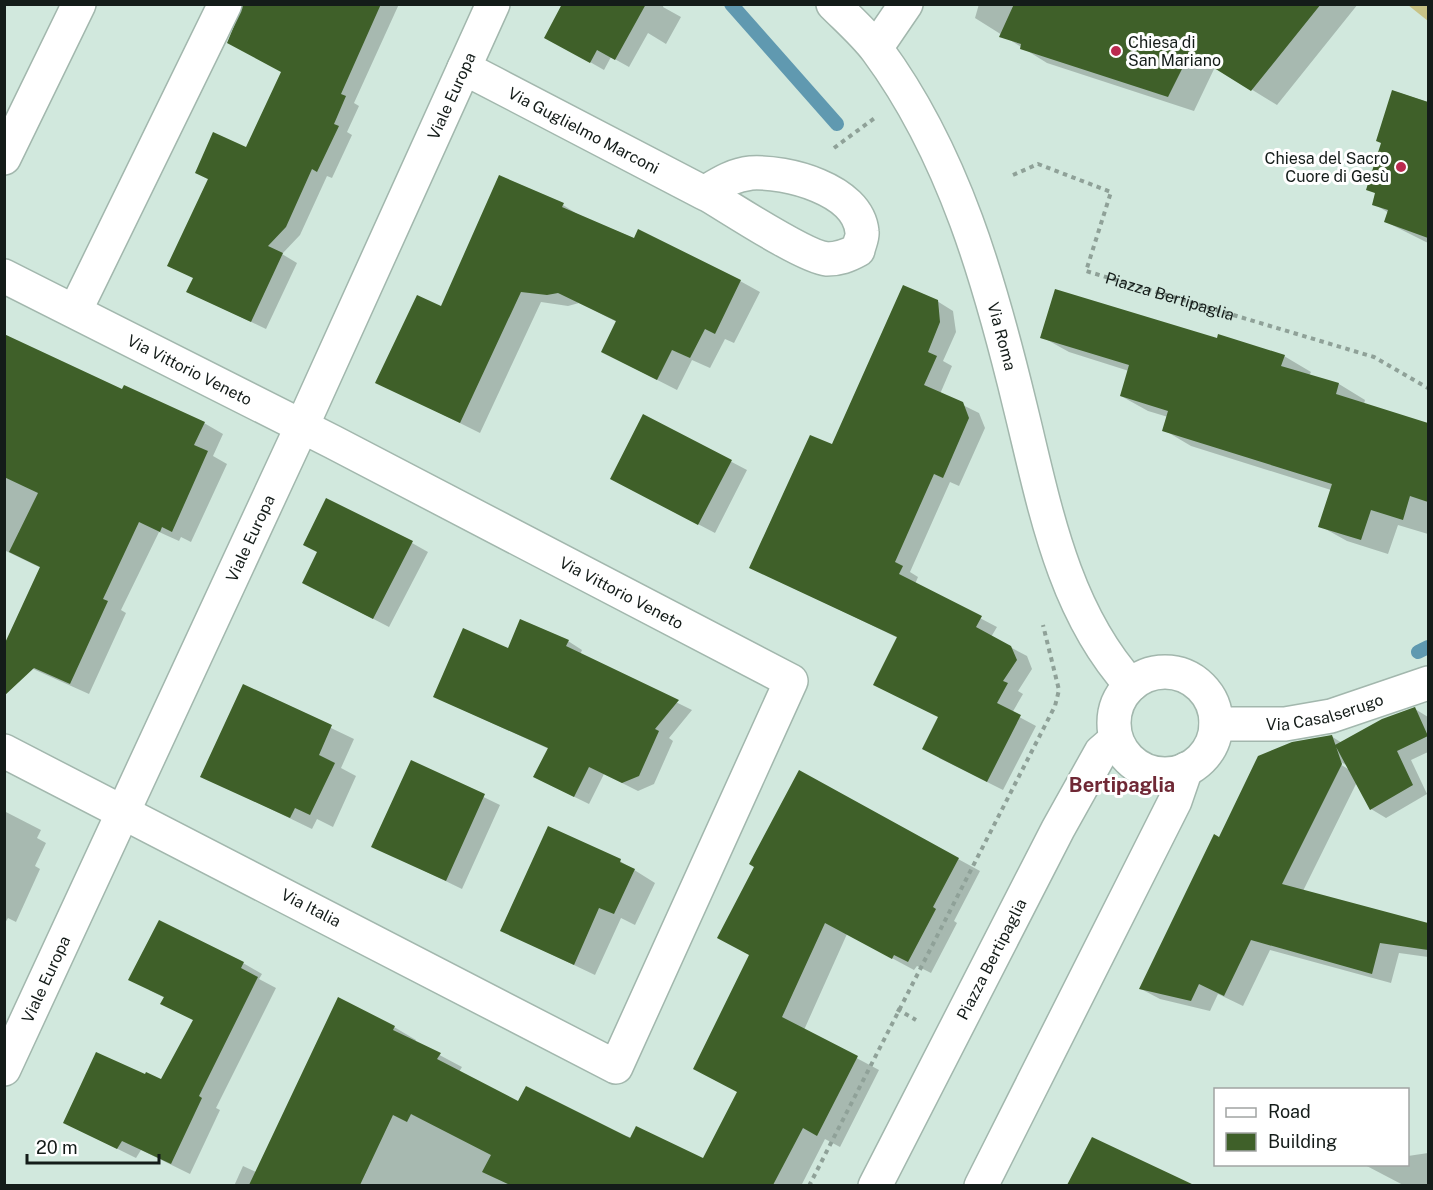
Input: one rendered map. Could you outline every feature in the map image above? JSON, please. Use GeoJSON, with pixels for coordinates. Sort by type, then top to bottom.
{"type":"FeatureCollection","features":[{"type":"Feature","properties":{"kind":"street"},"geometry":{"type":"LineString","coordinates":[[4,158],[79,4]]}},
{"type":"Feature","properties":{"kind":"street"},"geometry":{"type":"LineString","coordinates":[[75,311],[225,4]]}},
{"type":"Feature","properties":{"kind":"street","name":"Viale Europa"},"geometry":{"type":"LineString","coordinates":[[4,1070],[125,812],[493,4]]}},
{"type":"Feature","properties":{"kind":"street","name":"Via Roma"},"geometry":{"type":"LineString","coordinates":[[833,4],[876,48],[912,102],[958,198],[1003,337],[1055,544],[1078,604],[1110,662],[1131,685]]}},
{"type":"Feature","properties":{"kind":"street"},"geometry":{"type":"LineString","coordinates":[[876,48],[906,4]]}},
{"type":"Feature","properties":{"kind":"street","name":"Via Guglielmo Marconi"},"geometry":{"type":"LineString","coordinates":[[464,68],[704,193],[800,248],[824,259],[844,258],[858,250],[863,233],[857,214],[831,191],[809,182],[780,175],[751,173],[730,177],[704,193]]}},
{"type":"Feature","properties":{"kind":"street","name":"Via Vittorio Veneto"},"geometry":{"type":"LineString","coordinates":[[4,276],[302,426],[791,681],[616,1067]]}},
{"type":"Feature","properties":{"kind":"street"},"geometry":{"type":"LineString","coordinates":[[1158,673],[1173,673],[1187,678],[1208,696],[1216,724],[1207,751],[1186,769],[1158,774],[1132,763],[1122,752],[1116,739],[1114,724],[1116,709],[1131,685],[1144,677],[1158,673]]}},
{"type":"Feature","properties":{"kind":"street","name":"Via Casalserugo"},"geometry":{"type":"LineString","coordinates":[[1216,724],[1285,724],[1331,716],[1428,682]]}},
{"type":"Feature","properties":{"kind":"street","name":"Piazza Bertipaglia"},"geometry":{"type":"LineString","coordinates":[[875,1185],[1058,829],[1101,752],[1116,739]]}},
{"type":"Feature","properties":{"kind":"street","name":"Via Italia"},"geometry":{"type":"LineString","coordinates":[[4,751],[616,1067]]}},
{"type":"Feature","properties":{"kind":"street"},"geometry":{"type":"LineString","coordinates":[[981,1185],[1166,820],[1184,782],[1186,769]]}},
{"type":"Feature","properties":{"kind":"path"},"geometry":{"type":"LineString","coordinates":[[809,182],[819,159],[884,111]]}},
{"type":"Feature","properties":{"kind":"path","name":"Piazza Bertipaglia"},"geometry":{"type":"LineString","coordinates":[[1013,175],[1038,164],[1111,192],[1086,271],[1374,357],[1428,387]]}},
{"type":"Feature","properties":{"kind":"path"},"geometry":{"type":"LineString","coordinates":[[809,1185],[1055,706],[1059,690],[1042,622]]}},
{"type":"Feature","properties":{"kind":"shaded area"},"geometry":{"type":"Polygon","coordinates":[[[1408,5],[1428,5],[1428,21],[1408,5]]]}},
{"type":"Feature","properties":{"kind":"building"},"geometry":{"type":"Polygon","coordinates":[[[243,4],[381,4],[341,94],[346,96],[334,124],[339,126],[317,172],[312,169],[286,227],[268,246],[283,253],[251,322],[186,292],[193,278],[167,266],[208,179],[195,173],[213,132],[246,147],[281,72],[227,43],[243,4]]]}},
{"type":"Feature","properties":{"kind":"building"},"geometry":{"type":"Polygon","coordinates":[[[562,4],[646,4],[615,60],[597,50],[590,63],[544,38],[562,4]]]}},
{"type":"Feature","properties":{"kind":"building","name":"Chiesa di San Mariano"},"geometry":{"type":"Polygon","coordinates":[[[1014,4],[1321,4],[1251,91],[1190,53],[1168,97],[1020,49],[1021,44],[999,37],[1014,4]]]}},
{"type":"Feature","properties":{"kind":"building","name":"Chiesa del Sacro Cuore di Gesù"},"geometry":{"type":"Polygon","coordinates":[[[1392,90],[1428,102],[1428,238],[1384,222],[1388,210],[1372,205],[1375,193],[1366,190],[1381,143],[1376,141],[1392,90]]]}},
{"type":"Feature","properties":{"kind":"building"},"geometry":{"type":"Polygon","coordinates":[[[499,175],[564,203],[562,207],[634,238],[638,229],[741,280],[715,334],[705,329],[690,358],[672,350],[657,380],[601,352],[616,321],[558,293],[547,295],[521,292],[460,423],[375,383],[417,295],[441,306],[499,175]]]}},
{"type":"Feature","properties":{"kind":"building"},"geometry":{"type":"Polygon","coordinates":[[[903,285],[938,300],[940,322],[928,352],[937,356],[924,385],[963,402],[969,418],[943,478],[934,474],[895,562],[903,566],[899,574],[982,616],[976,627],[1011,646],[1017,660],[1003,681],[1008,683],[997,703],[1021,715],[987,782],[922,749],[938,717],[873,685],[897,637],[749,568],[810,435],[832,444],[903,285]]]}},
{"type":"Feature","properties":{"kind":"building"},"geometry":{"type":"Polygon","coordinates":[[[1055,289],[1217,338],[1218,334],[1285,355],[1281,366],[1339,383],[1336,394],[1428,423],[1428,502],[1410,496],[1403,520],[1371,510],[1361,540],[1318,527],[1332,484],[1162,431],[1168,411],[1120,396],[1129,365],[1040,338],[1055,289]]]}},
{"type":"Feature","properties":{"kind":"building"},"geometry":{"type":"Polygon","coordinates":[[[4,334],[122,389],[124,385],[205,422],[194,445],[208,451],[172,532],[162,527],[160,532],[139,522],[103,599],[108,601],[70,684],[34,668],[4,696],[4,645],[40,567],[9,552],[38,493],[4,477],[4,334]]]}},
{"type":"Feature","properties":{"kind":"building"},"geometry":{"type":"Polygon","coordinates":[[[643,414],[732,460],[698,525],[610,479],[643,414]]]}},
{"type":"Feature","properties":{"kind":"building"},"geometry":{"type":"Polygon","coordinates":[[[326,498],[413,541],[373,619],[302,583],[317,552],[303,545],[326,498]]]}},
{"type":"Feature","properties":{"kind":"building"},"geometry":{"type":"Polygon","coordinates":[[[520,619],[569,640],[566,646],[679,700],[655,729],[659,731],[639,776],[622,783],[589,767],[574,797],[533,777],[548,748],[433,697],[463,628],[508,648],[520,619]]]}},
{"type":"Feature","properties":{"kind":"building"},"geometry":{"type":"Polygon","coordinates":[[[243,684],[332,725],[319,755],[335,763],[310,815],[295,808],[290,818],[200,777],[243,684]]]}},
{"type":"Feature","properties":{"kind":"building"},"geometry":{"type":"Polygon","coordinates":[[[1415,707],[1428,736],[1397,751],[1413,785],[1370,810],[1335,745],[1382,719],[1415,707]]]}},
{"type":"Feature","properties":{"kind":"building"},"geometry":{"type":"Polygon","coordinates":[[[1332,735],[1342,764],[1282,884],[1428,923],[1428,950],[1380,943],[1372,974],[1251,940],[1224,996],[1199,984],[1191,1001],[1139,989],[1214,834],[1219,837],[1258,756],[1292,742],[1332,735]]]}},
{"type":"Feature","properties":{"kind":"building"},"geometry":{"type":"Polygon","coordinates":[[[411,760],[485,794],[446,881],[371,847],[411,760]]]}},
{"type":"Feature","properties":{"kind":"building"},"geometry":{"type":"Polygon","coordinates":[[[799,770],[959,858],[933,907],[936,909],[908,962],[894,955],[892,959],[825,923],[782,1017],[858,1056],[817,1136],[803,1128],[773,1185],[510,1185],[482,1172],[491,1155],[411,1114],[407,1122],[393,1115],[360,1185],[249,1185],[338,997],[395,1026],[393,1030],[441,1053],[437,1059],[518,1101],[526,1086],[630,1138],[636,1126],[703,1158],[737,1092],[693,1069],[749,955],[717,938],[754,867],[749,864],[799,770]]]}},
{"type":"Feature","properties":{"kind":"building"},"geometry":{"type":"Polygon","coordinates":[[[548,826],[621,859],[620,862],[635,869],[614,914],[599,908],[574,965],[500,931],[548,826]]]}},
{"type":"Feature","properties":{"kind":"building"},"geometry":{"type":"Polygon","coordinates":[[[159,920],[244,962],[241,968],[258,977],[199,1096],[202,1098],[171,1164],[122,1141],[117,1149],[63,1123],[96,1052],[161,1079],[193,1020],[160,1004],[164,997],[128,980],[159,920]]]}},
{"type":"Feature","properties":{"kind":"building"},"geometry":{"type":"Polygon","coordinates":[[[1092,1137],[1194,1185],[1067,1185],[1092,1137]]]}},
{"type":"Feature","properties":{"kind":"waterway"},"geometry":{"type":"LineString","coordinates":[[731,4],[837,124]]}},
{"type":"Feature","properties":{"kind":"waterway"},"geometry":{"type":"LineString","coordinates":[[1418,652],[1428,647]]}},
{"type":"Feature","properties":{"kind":"place","name":"Chiesa di San Mariano"},"geometry":{"type":"Point","coordinates":[1116,51]}},
{"type":"Feature","properties":{"kind":"place","name":"Chiesa del Sacro Cuore di Gesù"},"geometry":{"type":"Point","coordinates":[1401,167]}},
{"type":"Feature","properties":{"kind":"district","name":"Bertipaglia"},"geometry":{"type":"Point","coordinates":[1122,785]}}]}
